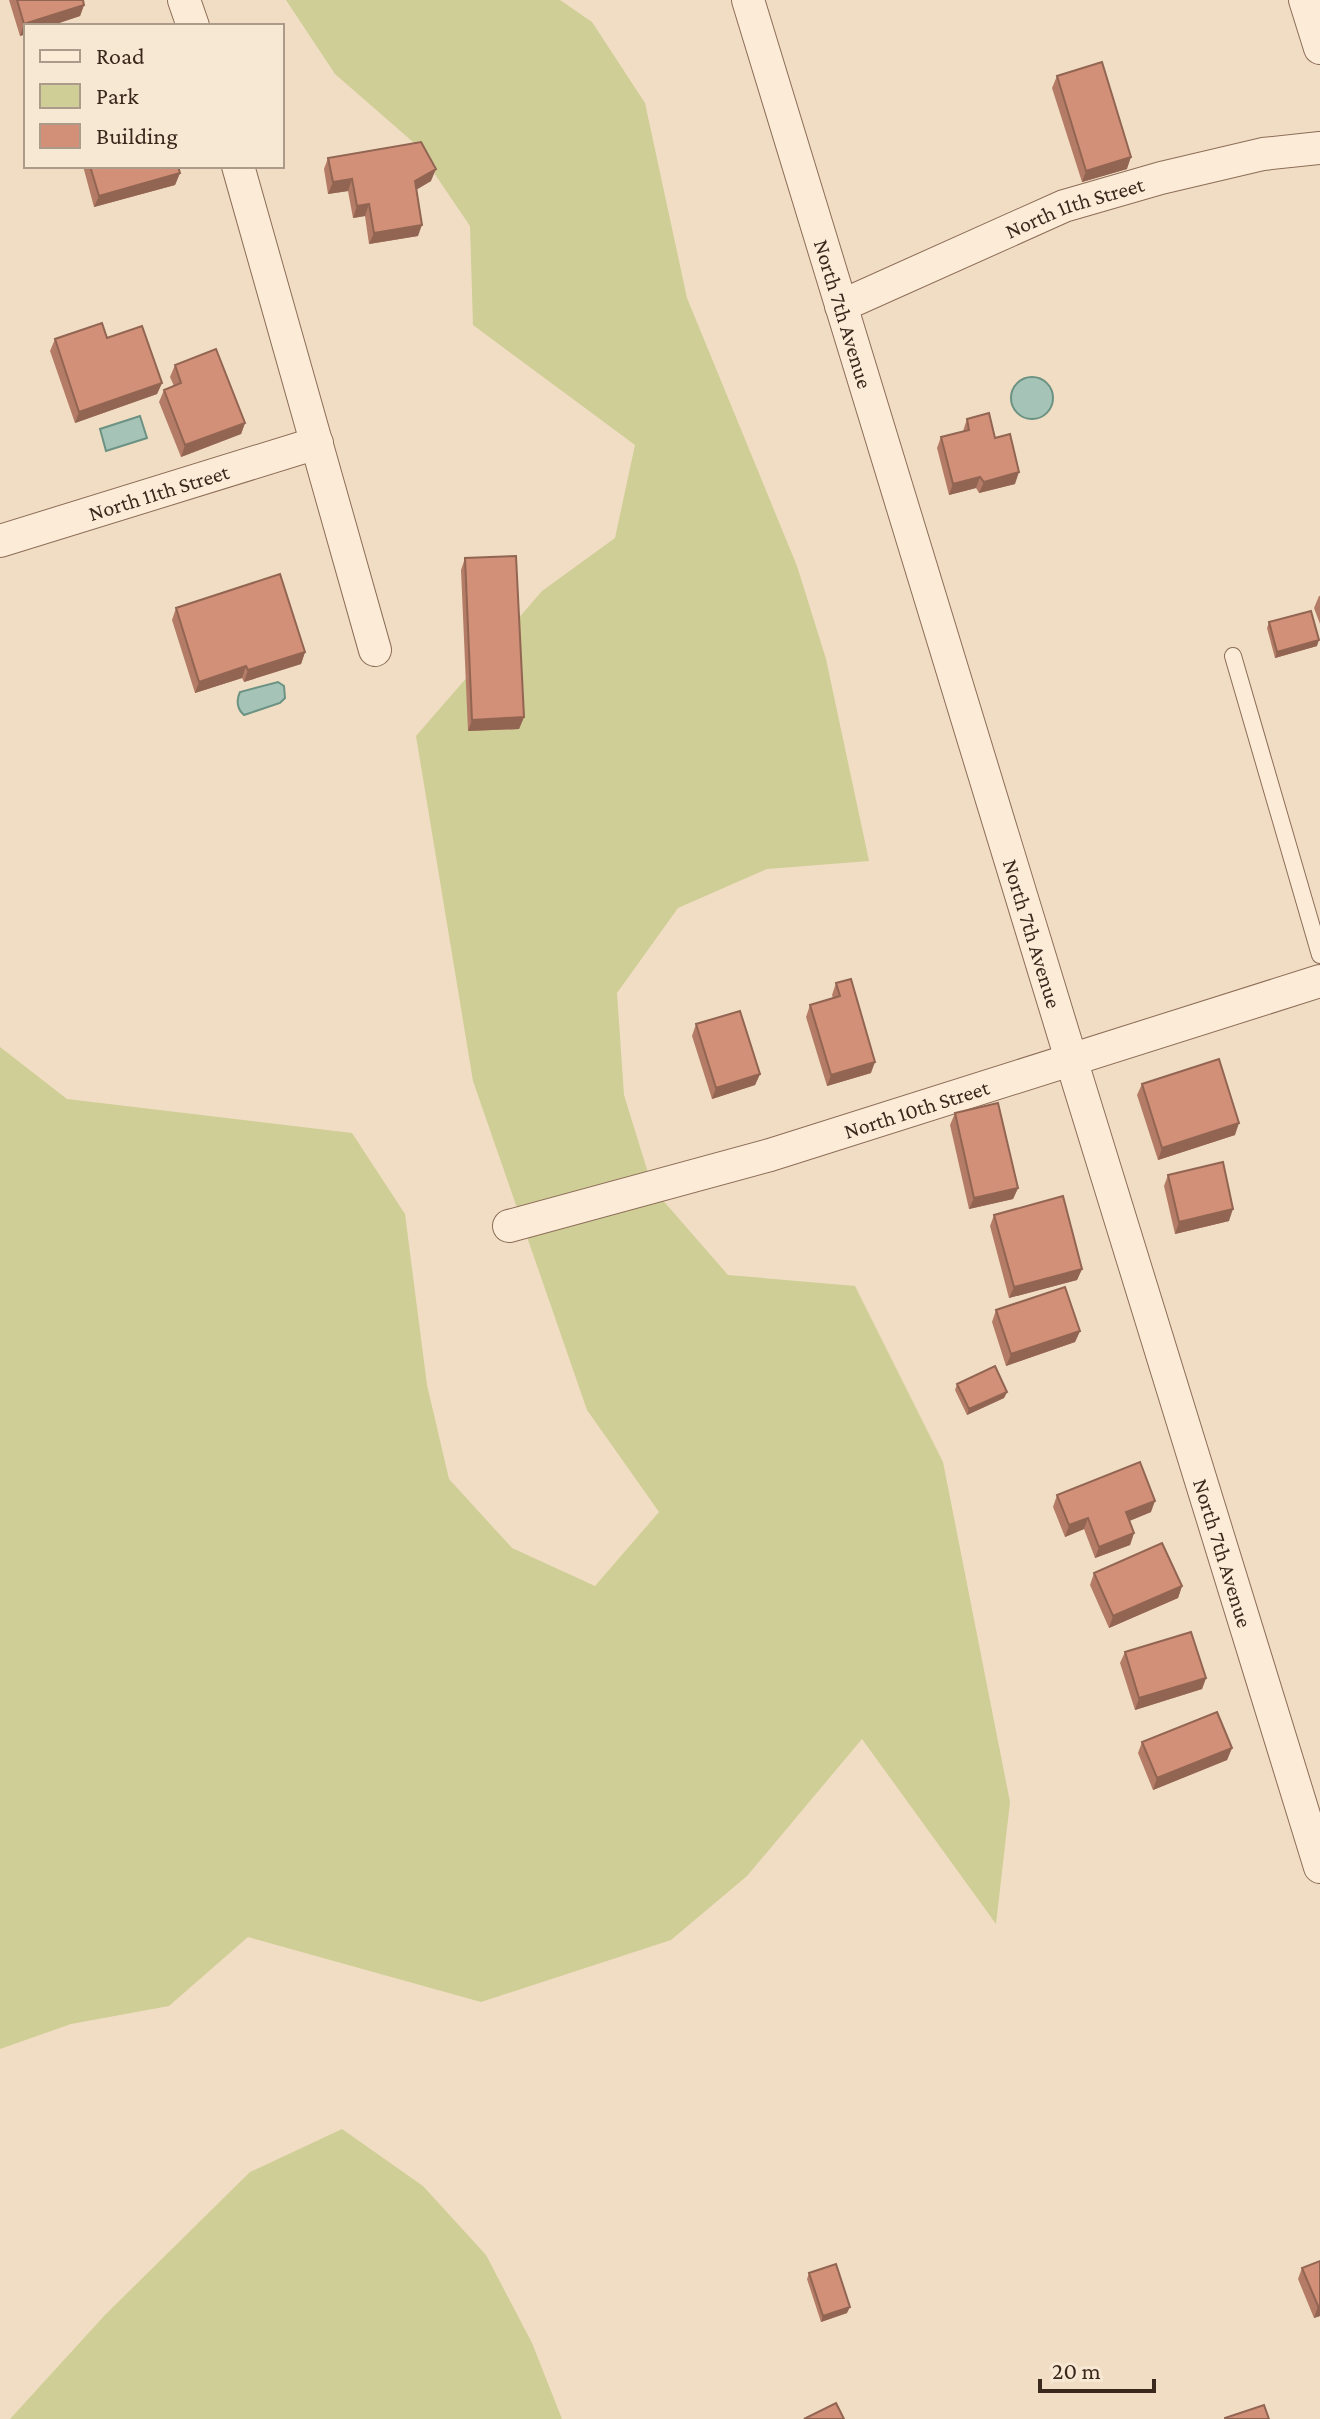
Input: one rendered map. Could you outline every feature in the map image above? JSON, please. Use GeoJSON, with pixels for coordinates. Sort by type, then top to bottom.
{"type":"FeatureCollection","features":[{"type":"Feature","properties":{"kind":"street"},"geometry":{"type":"LineString","coordinates":[[184,0],[192,24]]}},
{"type":"Feature","properties":{"kind":"street","name":"North 7th Avenue"},"geometry":{"type":"LineString","coordinates":[[748,0],[1071,1059],[1313,1822],[1320,1867]]}},
{"type":"Feature","properties":{"kind":"street"},"geometry":{"type":"LineString","coordinates":[[1305,0],[1320,48]]}},
{"type":"Feature","properties":{"kind":"street","name":"North 11th Street"},"geometry":{"type":"LineString","coordinates":[[841,306],[1064,206],[1161,178],[1249,158],[1320,148]]}},
{"type":"Feature","properties":{"kind":"street"},"geometry":{"type":"LineString","coordinates":[[239,168],[375,650]]}},
{"type":"Feature","properties":{"kind":"street","name":"North 11th Street"},"geometry":{"type":"LineString","coordinates":[[0,541],[317,443]]}},
{"type":"Feature","properties":{"kind":"street","name":"North 10th Street"},"geometry":{"type":"LineString","coordinates":[[509,1226],[770,1155],[1320,981]]}},
{"type":"Feature","properties":{"kind":"lane"},"geometry":{"type":"LineString","coordinates":[[1233,656],[1320,955]]}},
{"type":"Feature","properties":{"kind":"green space"},"geometry":{"type":"Polygon","coordinates":[[[286,0],[560,0],[592,22],[645,103],[687,298],[797,566],[826,659],[869,861],[767,869],[678,908],[617,993],[624,1095],[653,1189],[728,1275],[855,1286],[943,1462],[1010,1802],[996,1924],[862,1739],[747,1876],[671,1940],[481,2002],[248,1937],[169,2006],[71,2024],[0,2049],[0,1047],[67,1099],[352,1133],[405,1214],[427,1385],[449,1479],[512,1548],[595,1586],[659,1512],[587,1410],[473,1081],[416,736],[542,591],[615,538],[635,445],[473,325],[470,226],[413,142],[335,74],[286,0]]]}},
{"type":"Feature","properties":{"kind":"green space"},"geometry":{"type":"Polygon","coordinates":[[[342,2129],[423,2186],[486,2255],[532,2343],[562,2419],[10,2419],[105,2315],[250,2172],[342,2129]]]}},
{"type":"Feature","properties":{"kind":"shaded area"},"geometry":{"type":"Polygon","coordinates":[[[1032,377],[1047,383],[1053,398],[1047,413],[1032,419],[1017,413],[1011,398],[1017,383],[1032,377]]]}},
{"type":"Feature","properties":{"kind":"shaded area"},"geometry":{"type":"Polygon","coordinates":[[[140,416],[147,438],[106,451],[100,429],[140,416]]]}},
{"type":"Feature","properties":{"kind":"shaded area"},"geometry":{"type":"Polygon","coordinates":[[[278,682],[284,686],[285,698],[280,703],[244,715],[242,713],[238,704],[240,692],[278,682]]]}},
{"type":"Feature","properties":{"kind":"building"},"geometry":{"type":"Polygon","coordinates":[[[17,0],[83,0],[84,5],[24,24],[17,0]]]}},
{"type":"Feature","properties":{"kind":"building"},"geometry":{"type":"Polygon","coordinates":[[[1102,62],[1131,157],[1086,171],[1057,76],[1102,62]]]}},
{"type":"Feature","properties":{"kind":"building"},"geometry":{"type":"Polygon","coordinates":[[[421,142],[436,169],[415,181],[422,225],[374,233],[369,204],[357,206],[352,179],[333,182],[328,158],[421,142]]]}},
{"type":"Feature","properties":{"kind":"building"},"geometry":{"type":"Polygon","coordinates":[[[91,168],[179,168],[180,173],[99,196],[91,168]]]}},
{"type":"Feature","properties":{"kind":"building"},"geometry":{"type":"Polygon","coordinates":[[[102,323],[107,338],[142,326],[162,383],[79,412],[55,339],[102,323]]]}},
{"type":"Feature","properties":{"kind":"building"},"geometry":{"type":"Polygon","coordinates":[[[216,349],[245,423],[185,445],[164,390],[181,383],[175,365],[216,349]]]}},
{"type":"Feature","properties":{"kind":"building"},"geometry":{"type":"Polygon","coordinates":[[[989,413],[995,438],[1010,434],[1019,472],[984,482],[980,477],[953,484],[941,437],[969,430],[967,419],[989,413]]]}},
{"type":"Feature","properties":{"kind":"building"},"geometry":{"type":"Polygon","coordinates":[[[516,556],[524,717],[472,720],[465,558],[516,556]]]}},
{"type":"Feature","properties":{"kind":"building"},"geometry":{"type":"Polygon","coordinates":[[[280,574],[305,652],[248,670],[246,666],[199,682],[176,608],[280,574]]]}},
{"type":"Feature","properties":{"kind":"building"},"geometry":{"type":"Polygon","coordinates":[[[1311,611],[1319,640],[1277,652],[1269,622],[1311,611]]]}},
{"type":"Feature","properties":{"kind":"building"},"geometry":{"type":"Polygon","coordinates":[[[851,979],[875,1062],[831,1075],[810,1005],[840,996],[836,983],[851,979]]]}},
{"type":"Feature","properties":{"kind":"building"},"geometry":{"type":"Polygon","coordinates":[[[740,1011],[760,1074],[716,1088],[696,1024],[740,1011]]]}},
{"type":"Feature","properties":{"kind":"building"},"geometry":{"type":"Polygon","coordinates":[[[1219,1059],[1239,1123],[1162,1148],[1142,1084],[1219,1059]]]}},
{"type":"Feature","properties":{"kind":"building"},"geometry":{"type":"Polygon","coordinates":[[[998,1103],[1018,1188],[974,1198],[955,1113],[998,1103]]]}},
{"type":"Feature","properties":{"kind":"building"},"geometry":{"type":"Polygon","coordinates":[[[1223,1162],[1233,1209],[1179,1222],[1168,1175],[1223,1162]]]}},
{"type":"Feature","properties":{"kind":"building"},"geometry":{"type":"Polygon","coordinates":[[[1063,1196],[1082,1269],[1014,1287],[994,1215],[1063,1196]]]}},
{"type":"Feature","properties":{"kind":"building"},"geometry":{"type":"Polygon","coordinates":[[[1065,1287],[1080,1331],[1011,1354],[996,1310],[1065,1287]]]}},
{"type":"Feature","properties":{"kind":"building"},"geometry":{"type":"Polygon","coordinates":[[[995,1366],[1007,1392],[969,1409],[957,1384],[995,1366]]]}},
{"type":"Feature","properties":{"kind":"building"},"geometry":{"type":"Polygon","coordinates":[[[1140,1462],[1155,1501],[1126,1512],[1134,1533],[1099,1547],[1088,1518],[1069,1525],[1057,1495],[1140,1462]]]}},
{"type":"Feature","properties":{"kind":"building"},"geometry":{"type":"Polygon","coordinates":[[[1162,1543],[1182,1586],[1113,1616],[1094,1573],[1162,1543]]]}},
{"type":"Feature","properties":{"kind":"building"},"geometry":{"type":"Polygon","coordinates":[[[1191,1632],[1206,1678],[1139,1698],[1125,1652],[1191,1632]]]}},
{"type":"Feature","properties":{"kind":"building"},"geometry":{"type":"Polygon","coordinates":[[[1217,1712],[1232,1748],[1157,1778],[1142,1742],[1217,1712]]]}},
{"type":"Feature","properties":{"kind":"building"},"geometry":{"type":"Polygon","coordinates":[[[1320,2261],[1320,2306],[1318,2306],[1302,2268],[1320,2261]]]}},
{"type":"Feature","properties":{"kind":"building"},"geometry":{"type":"Polygon","coordinates":[[[836,2264],[850,2307],[823,2316],[809,2273],[836,2264]]]}},
{"type":"Feature","properties":{"kind":"building"},"geometry":{"type":"Polygon","coordinates":[[[836,2403],[844,2419],[804,2419],[836,2403]]]}},
{"type":"Feature","properties":{"kind":"building"},"geometry":{"type":"Polygon","coordinates":[[[1264,2405],[1269,2419],[1225,2419],[1225,2418],[1264,2405]]]}}]}
